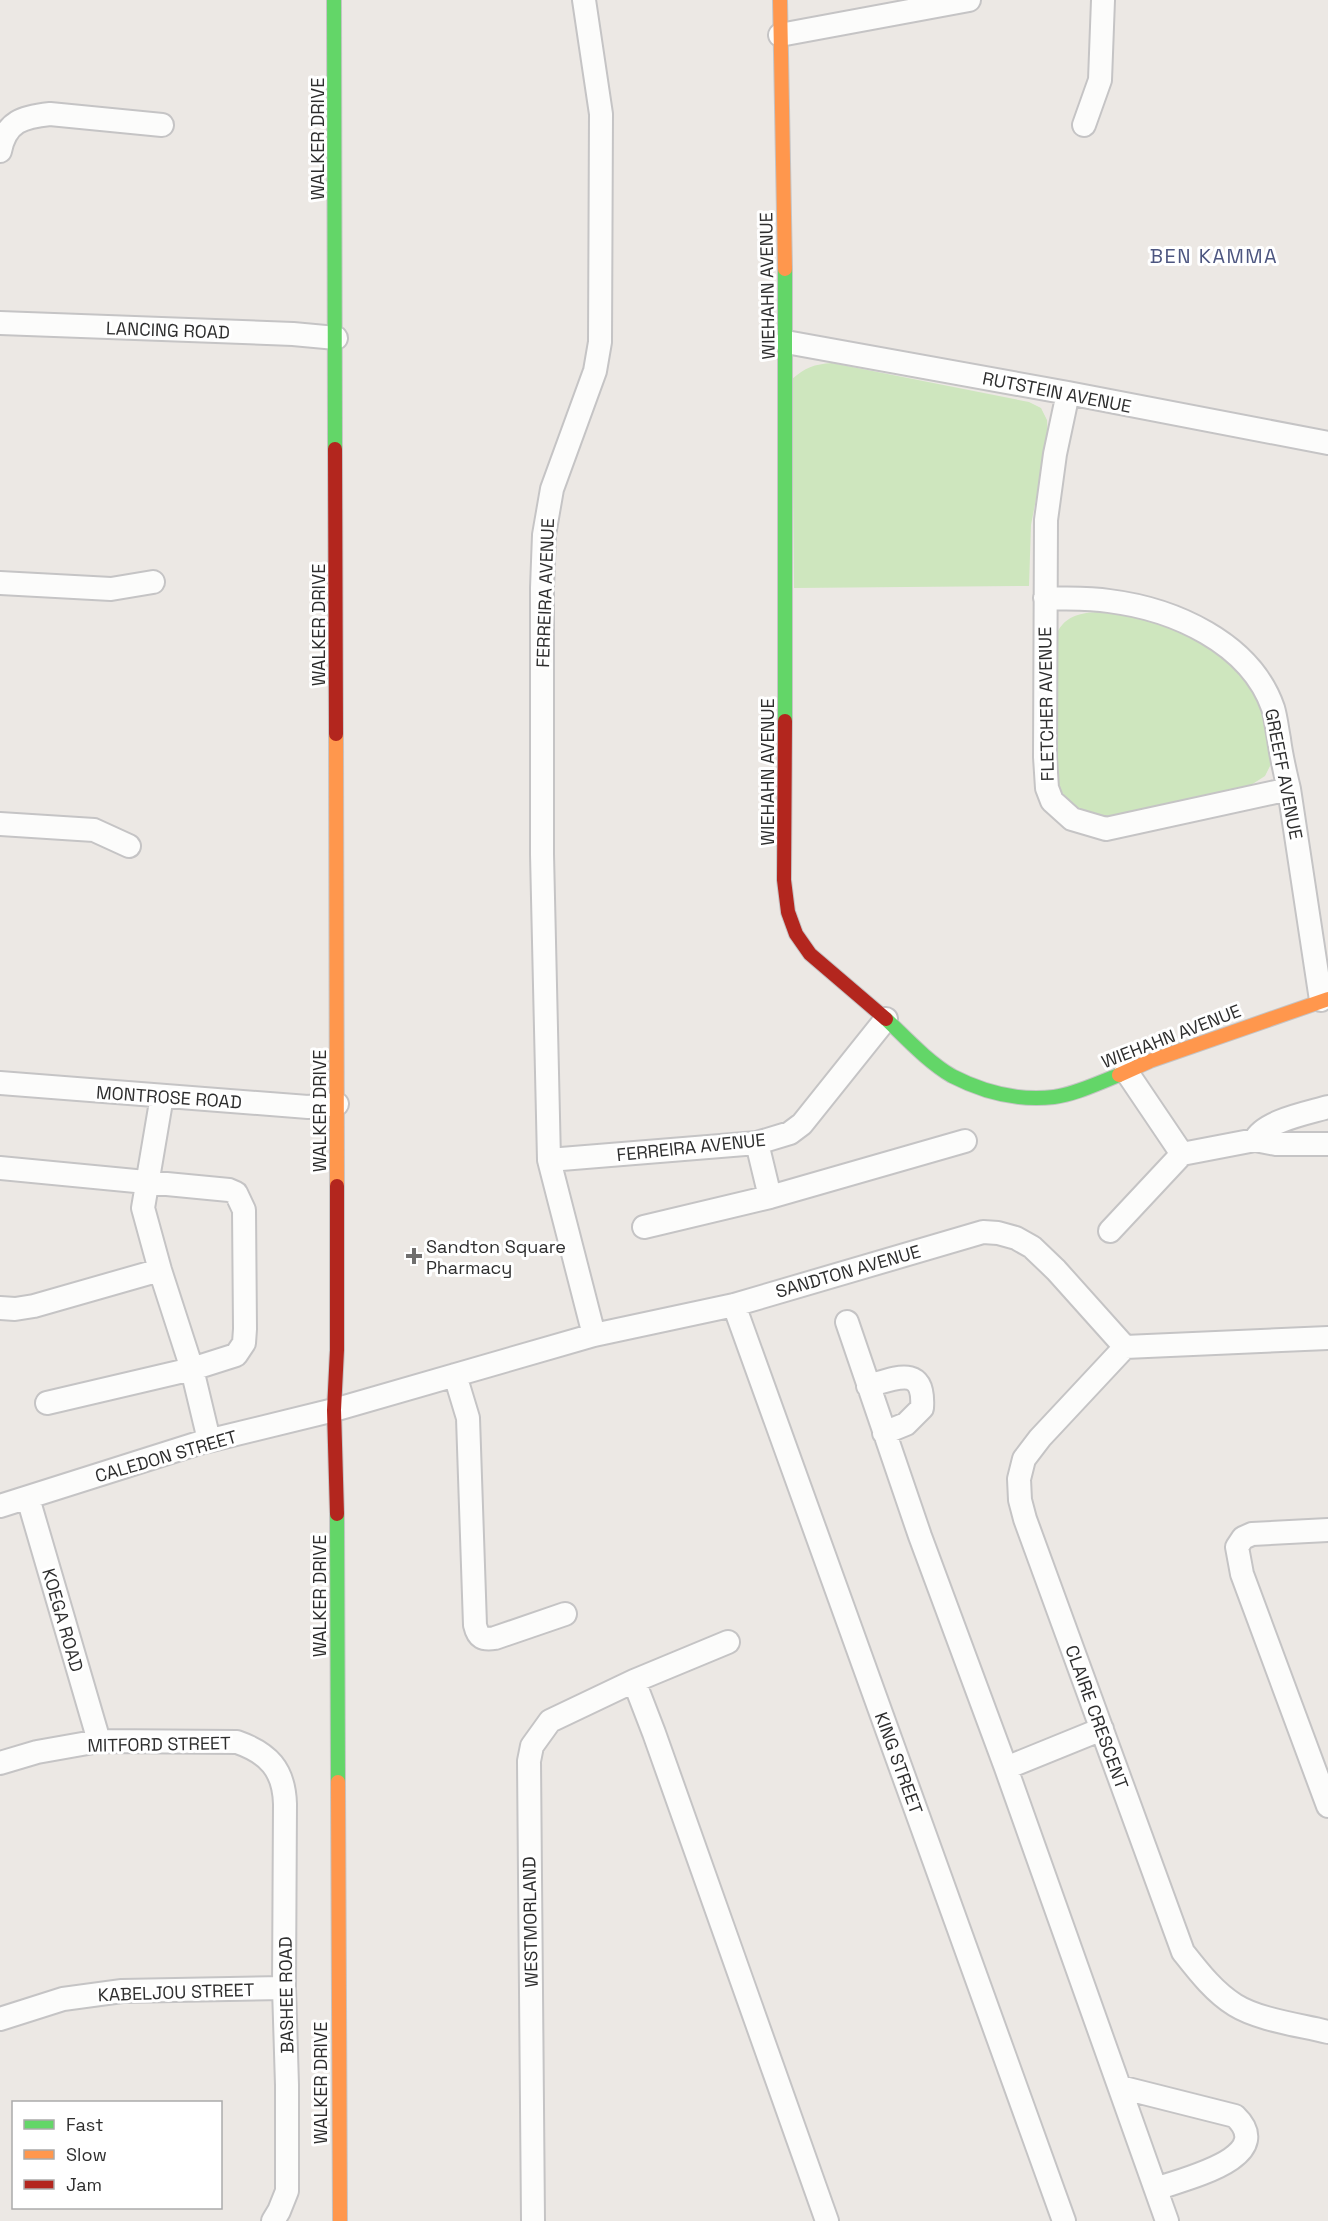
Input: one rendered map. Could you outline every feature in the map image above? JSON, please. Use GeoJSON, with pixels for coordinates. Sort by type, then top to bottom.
{"type":"FeatureCollection","features":[{"type":"Feature","properties":{"kind":"street","name":"WALKER DRIVE"},"geometry":{"type":"LineString","coordinates":[[334,0],[337,1104],[337,1350],[334,1410],[337,1465],[340,2221]]}},
{"type":"Feature","properties":{"kind":"street","name":"FERREIRA AVENUE"},"geometry":{"type":"LineString","coordinates":[[584,0],[601,114],[600,342],[595,371],[552,489],[544,535],[542,843],[549,1160],[594,1335]]}},
{"type":"Feature","properties":{"kind":"street","name":"WIEHAHN AVENUE"},"geometry":{"type":"LineString","coordinates":[[780,0],[786,342],[784,879],[788,912],[796,934],[810,954],[919,1050],[951,1075],[991,1093],[1054,1096],[1088,1088],[1150,1061],[1324,999]]}},
{"type":"Feature","properties":{"kind":"street"},"geometry":{"type":"LineString","coordinates":[[780,35],[969,0]]}},
{"type":"Feature","properties":{"kind":"street"},"geometry":{"type":"LineString","coordinates":[[1084,125],[1100,80],[1103,0]]}},
{"type":"Feature","properties":{"kind":"street"},"geometry":{"type":"LineString","coordinates":[[0,151],[8,130],[20,120],[35,116],[50,114],[162,125]]}},
{"type":"Feature","properties":{"kind":"street","name":"LANCING ROAD"},"geometry":{"type":"LineString","coordinates":[[0,323],[336,338]]}},
{"type":"Feature","properties":{"kind":"street","name":"RUTSTEIN AVENUE"},"geometry":{"type":"LineString","coordinates":[[786,342],[1328,443]]}},
{"type":"Feature","properties":{"kind":"street","name":"FLETCHER AVENUE"},"geometry":{"type":"LineString","coordinates":[[1068,393],[1055,454],[1046,520],[1045,757],[1047,788],[1053,801],[1063,812],[1083,824],[1106,830],[1289,789]]}},
{"type":"Feature","properties":{"kind":"street"},"geometry":{"type":"LineString","coordinates":[[0,583],[111,589],[153,582]]}},
{"type":"Feature","properties":{"kind":"street","name":"GREEFF AVENUE"},"geometry":{"type":"LineString","coordinates":[[1045,598],[1108,601],[1162,613],[1217,640],[1242,658],[1259,679],[1274,709],[1324,999]]}},
{"type":"Feature","properties":{"kind":"street"},"geometry":{"type":"LineString","coordinates":[[0,824],[94,830],[129,846]]}},
{"type":"Feature","properties":{"kind":"street","name":"FERREIRA AVENUE"},"geometry":{"type":"LineString","coordinates":[[549,1160],[757,1143],[790,1133],[802,1124],[886,1019]]}},
{"type":"Feature","properties":{"kind":"street"},"geometry":{"type":"LineString","coordinates":[[1126,1071],[1182,1154]]}},
{"type":"Feature","properties":{"kind":"street","name":"MONTROSE ROAD"},"geometry":{"type":"LineString","coordinates":[[0,1083],[308,1107],[337,1104]]}},
{"type":"Feature","properties":{"kind":"street"},"geometry":{"type":"LineString","coordinates":[[162,1096],[143,1208],[192,1369],[209,1440]]}},
{"type":"Feature","properties":{"kind":"street"},"geometry":{"type":"LineString","coordinates":[[1255,1140],[1262,1130],[1296,1116],[1328,1107]]}},
{"type":"Feature","properties":{"kind":"street"},"geometry":{"type":"LineString","coordinates":[[1110,1231],[1182,1154],[1255,1140],[1276,1144],[1328,1144]]}},
{"type":"Feature","properties":{"kind":"street"},"geometry":{"type":"LineString","coordinates":[[644,1227],[770,1197],[965,1141]]}},
{"type":"Feature","properties":{"kind":"street"},"geometry":{"type":"LineString","coordinates":[[757,1143],[770,1197]]}},
{"type":"Feature","properties":{"kind":"street"},"geometry":{"type":"LineString","coordinates":[[0,1168],[229,1190],[236,1193],[243,1204],[244,1343],[237,1355],[192,1369],[47,1403]]}},
{"type":"Feature","properties":{"kind":"street","name":"SANDTON AVENUE"},"geometry":{"type":"LineString","coordinates":[[334,1410],[594,1335],[734,1305],[983,1232],[1016,1238],[1032,1247],[1056,1270],[1125,1347]]}},
{"type":"Feature","properties":{"kind":"street"},"geometry":{"type":"LineString","coordinates":[[0,1308],[15,1310],[34,1306],[160,1270]]}},
{"type":"Feature","properties":{"kind":"street","name":"KING STREET"},"geometry":{"type":"LineString","coordinates":[[734,1305],[1064,2221]]}},
{"type":"Feature","properties":{"kind":"street"},"geometry":{"type":"LineString","coordinates":[[847,1322],[920,1536],[1006,1768],[1167,2221]]}},
{"type":"Feature","properties":{"kind":"street"},"geometry":{"type":"LineString","coordinates":[[1125,1347],[1328,1338]]}},
{"type":"Feature","properties":{"kind":"street","name":"CLAIRE CRESCENT"},"geometry":{"type":"LineString","coordinates":[[1125,1347],[1040,1437],[1024,1459],[1019,1479],[1020,1500],[1025,1519],[1183,1952],[1198,1971],[1235,2005],[1250,2012],[1328,2032]]}},
{"type":"Feature","properties":{"kind":"street"},"geometry":{"type":"LineString","coordinates":[[455,1375],[468,1418],[477,1634],[486,1640],[495,1638],[565,1614]]}},
{"type":"Feature","properties":{"kind":"street"},"geometry":{"type":"LineString","coordinates":[[868,1386],[903,1376],[919,1383],[923,1395],[922,1408],[906,1424],[884,1432]]}},
{"type":"Feature","properties":{"kind":"street","name":"CALEDON STREET"},"geometry":{"type":"LineString","coordinates":[[0,1506],[209,1440],[334,1410]]}},
{"type":"Feature","properties":{"kind":"street","name":"KOEGA ROAD"},"geometry":{"type":"LineString","coordinates":[[28,1498],[99,1741]]}},
{"type":"Feature","properties":{"kind":"street"},"geometry":{"type":"LineString","coordinates":[[1328,1530],[1252,1534],[1244,1538],[1237,1547],[1242,1574],[1328,1806]]}},
{"type":"Feature","properties":{"kind":"street","name":"WESTMORLAND"},"geometry":{"type":"LineString","coordinates":[[533,2221],[529,1761],[532,1746],[550,1720],[634,1681],[728,1642]]}},
{"type":"Feature","properties":{"kind":"street"},"geometry":{"type":"LineString","coordinates":[[634,1681],[827,2221]]}},
{"type":"Feature","properties":{"kind":"street"},"geometry":{"type":"LineString","coordinates":[[1006,1768],[1102,1729]]}},
{"type":"Feature","properties":{"kind":"street","name":"MITFORD STREET"},"geometry":{"type":"LineString","coordinates":[[0,1763],[37,1752],[99,1741],[237,1742],[258,1750],[275,1768]]}},
{"type":"Feature","properties":{"kind":"street","name":"BASHEE ROAD"},"geometry":{"type":"LineString","coordinates":[[273,2221],[286,2191],[287,2085],[284,1988],[285,1790],[275,1768]]}},
{"type":"Feature","properties":{"kind":"street","name":"KABELJOU STREET"},"geometry":{"type":"LineString","coordinates":[[0,2019],[63,1999],[122,1991],[284,1988]]}},
{"type":"Feature","properties":{"kind":"street"},"geometry":{"type":"LineString","coordinates":[[1120,2087],[1236,2115],[1243,2123],[1246,2143],[1239,2153],[1225,2164],[1156,2189]]}},
{"type":"Feature","properties":{"kind":"green space"},"geometry":{"type":"Polygon","coordinates":[[[832,363],[1029,402],[1041,408],[1047,420],[1048,437],[1031,525],[1029,586],[794,588],[792,379],[810,367],[832,363]]]}},
{"type":"Feature","properties":{"kind":"green space"},"geometry":{"type":"Polygon","coordinates":[[[1094,612],[1123,612],[1157,618],[1199,641],[1237,666],[1264,707],[1272,762],[1265,776],[1251,785],[1106,820],[1078,813],[1068,802],[1058,787],[1056,771],[1056,635],[1061,626],[1076,616],[1094,612]]]}},
{"type":"Feature","properties":{"kind":"traffic: fast"},"geometry":{"type":"LineString","coordinates":[[334,0],[335,449]]}},
{"type":"Feature","properties":{"kind":"traffic: fast"},"geometry":{"type":"LineString","coordinates":[[785,269],[785,721]]}},
{"type":"Feature","properties":{"kind":"traffic: fast"},"geometry":{"type":"LineString","coordinates":[[886,1019],[934,1064],[964,1082],[989,1091],[1028,1098],[1054,1097],[1079,1091],[1119,1075]]}},
{"type":"Feature","properties":{"kind":"traffic: fast"},"geometry":{"type":"LineString","coordinates":[[337,1514],[338,1782]]}},
{"type":"Feature","properties":{"kind":"traffic: slow"},"geometry":{"type":"LineString","coordinates":[[780,0],[785,269]]}},
{"type":"Feature","properties":{"kind":"traffic: slow"},"geometry":{"type":"LineString","coordinates":[[336,734],[337,1186]]}},
{"type":"Feature","properties":{"kind":"traffic: slow"},"geometry":{"type":"LineString","coordinates":[[1119,1075],[1150,1061],[1328,999]]}},
{"type":"Feature","properties":{"kind":"traffic: slow"},"geometry":{"type":"LineString","coordinates":[[338,1782],[340,2221]]}},
{"type":"Feature","properties":{"kind":"traffic: jam"},"geometry":{"type":"LineString","coordinates":[[335,449],[336,734]]}},
{"type":"Feature","properties":{"kind":"traffic: jam"},"geometry":{"type":"LineString","coordinates":[[785,721],[784,880],[788,912],[796,934],[810,954],[886,1019]]}},
{"type":"Feature","properties":{"kind":"traffic: jam"},"geometry":{"type":"LineString","coordinates":[[337,1186],[337,1350],[334,1410],[337,1514]]}},
{"type":"Feature","properties":{"kind":"place","name":"Sandton Square Pharmacy"},"geometry":{"type":"Point","coordinates":[414,1256]}},
{"type":"Feature","properties":{"kind":"district","name":"BEN KAMMA"},"geometry":{"type":"Point","coordinates":[1214,256]}}]}
